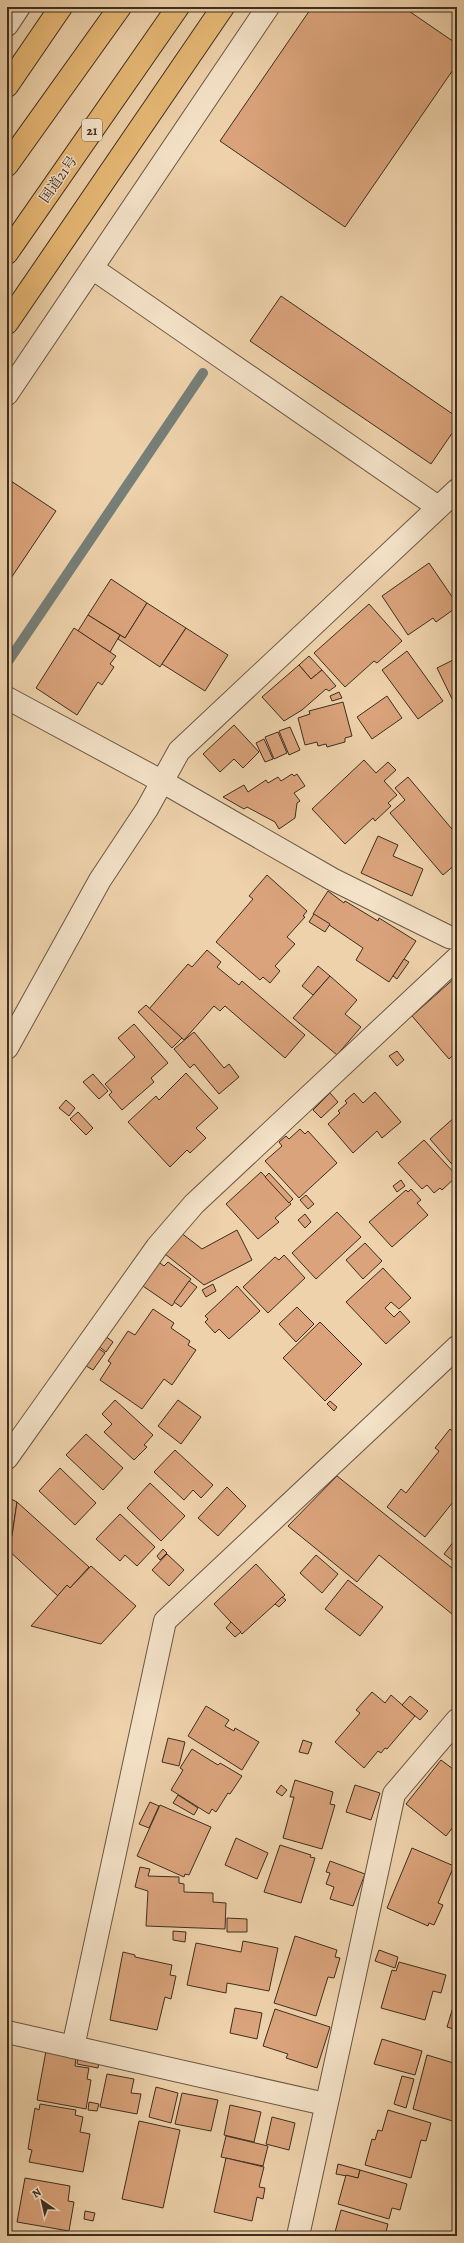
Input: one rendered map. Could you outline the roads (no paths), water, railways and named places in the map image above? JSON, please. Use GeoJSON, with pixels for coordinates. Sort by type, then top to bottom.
{"type":"FeatureCollection","features":[{"type":"Feature","properties":{"kind":"highway"},"geometry":{"type":"LineString","coordinates":[[7,86],[61,7]]}},
{"type":"Feature","properties":{"kind":"highway"},"geometry":{"type":"LineString","coordinates":[[7,166],[120,7]]}},
{"type":"Feature","properties":{"kind":"highway","name":"国道21号"},"geometry":{"type":"LineString","coordinates":[[7,253],[178,7]]}},
{"type":"Feature","properties":{"kind":"highway"},"geometry":{"type":"LineString","coordinates":[[7,323],[223,7]]}},
{"type":"Feature","properties":{"kind":"street"},"geometry":{"type":"LineString","coordinates":[[7,25],[19,7]]}},
{"type":"Feature","properties":{"kind":"street"},"geometry":{"type":"LineString","coordinates":[[7,394],[268,7]]}},
{"type":"Feature","properties":{"kind":"street"},"geometry":{"type":"LineString","coordinates":[[92,268],[438,507]]}},
{"type":"Feature","properties":{"kind":"street"},"geometry":{"type":"LineString","coordinates":[[7,1048],[100,880],[163,782],[179,751],[457,490]]}},
{"type":"Feature","properties":{"kind":"street"},"geometry":{"type":"LineString","coordinates":[[7,698],[163,782],[332,879],[448,937],[457,938]]}},
{"type":"Feature","properties":{"kind":"street"},"geometry":{"type":"LineString","coordinates":[[7,1458],[157,1247],[194,1204],[457,958]]}},
{"type":"Feature","properties":{"kind":"street"},"geometry":{"type":"LineString","coordinates":[[73,2047],[165,1621],[457,1347]]}},
{"type":"Feature","properties":{"kind":"street"},"geometry":{"type":"LineString","coordinates":[[298,2236],[325,2104],[394,1794],[457,1720]]}},
{"type":"Feature","properties":{"kind":"street"},"geometry":{"type":"LineString","coordinates":[[7,2032],[325,2104]]}},
{"type":"Feature","properties":{"kind":"waterway"},"geometry":{"type":"LineString","coordinates":[[7,663],[203,373]]}}]}
